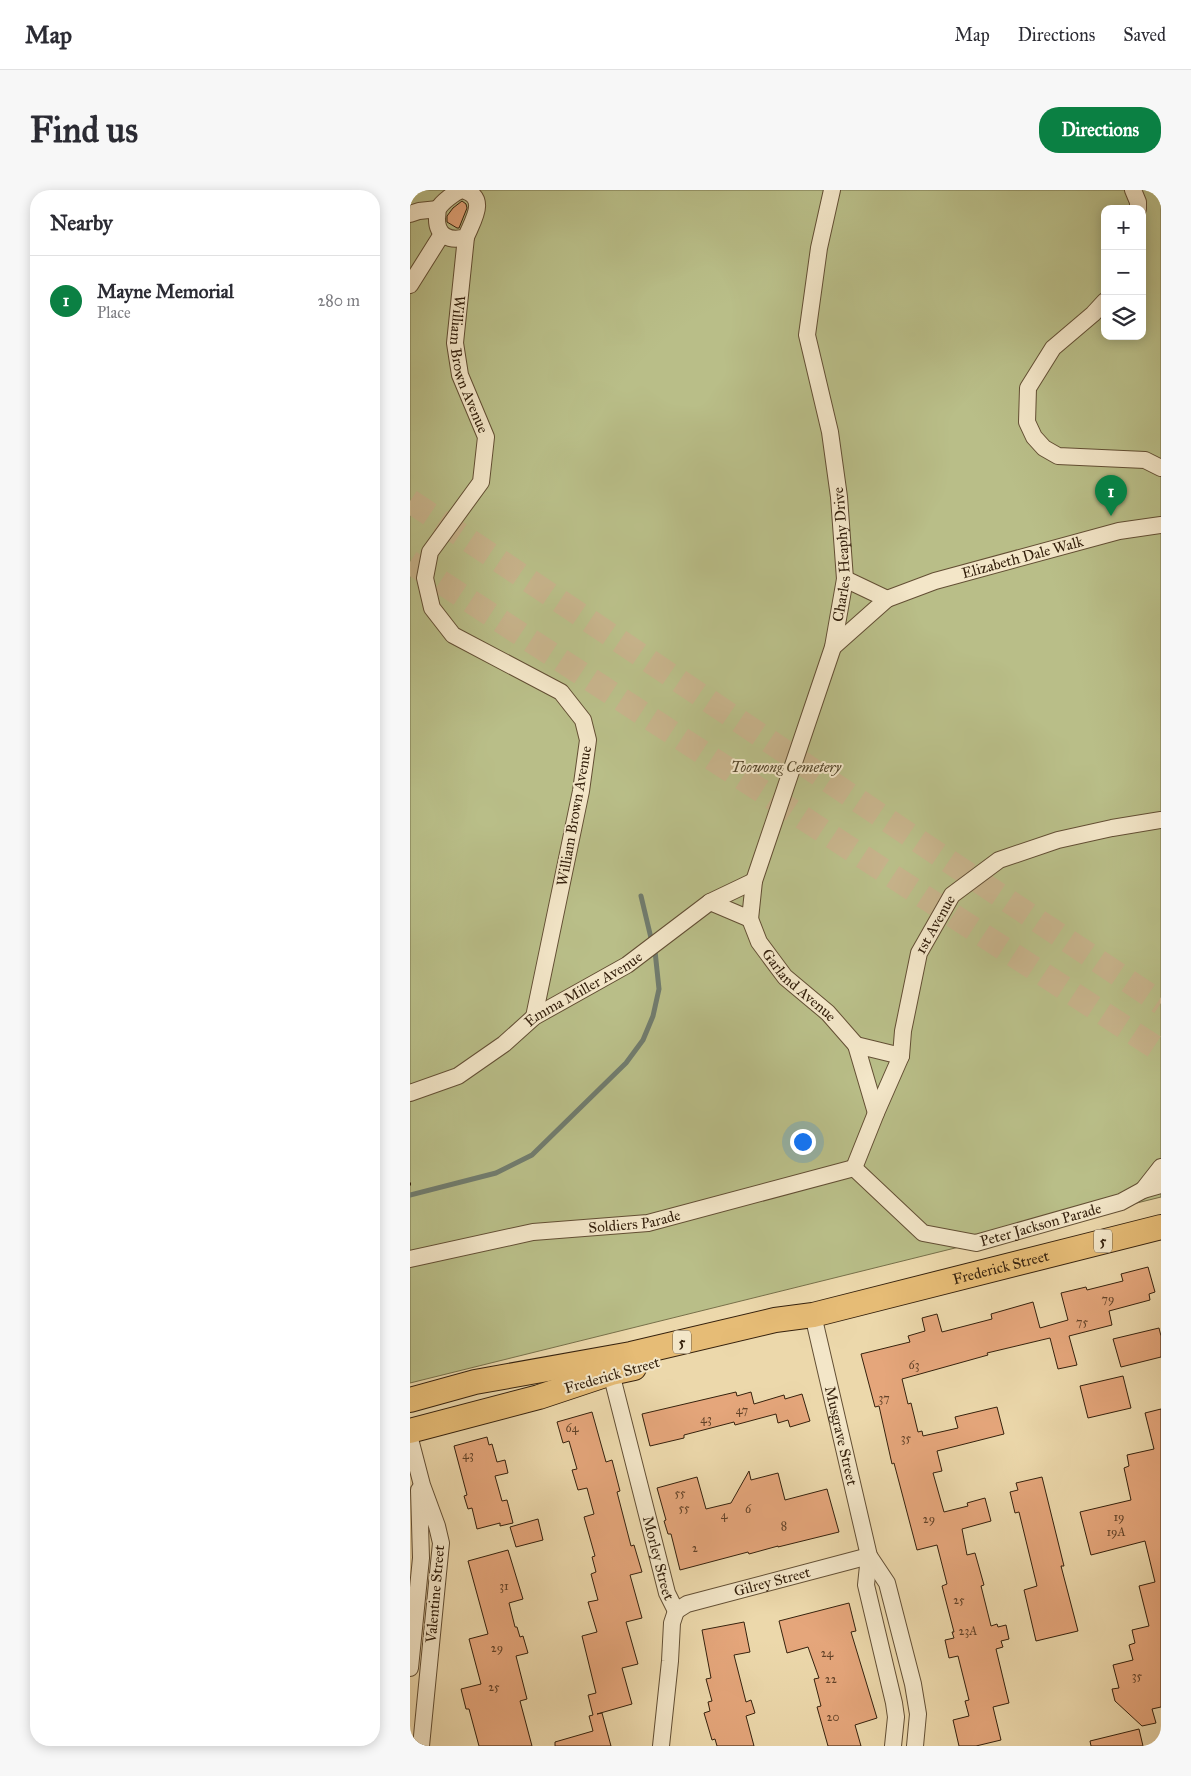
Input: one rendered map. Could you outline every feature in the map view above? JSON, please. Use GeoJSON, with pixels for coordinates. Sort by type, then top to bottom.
{"type":"FeatureCollection","features":[{"type":"Feature","properties":{"kind":"highway","name":"Frederick Street"},"geometry":{"type":"LineString","coordinates":[[410,1400],[476,1382],[631,1354],[775,1320],[813,1315],[1161,1227]]}},
{"type":"Feature","properties":{"kind":"highway","name":"Frederick Street"},"geometry":{"type":"LineString","coordinates":[[410,1432],[539,1398],[611,1373],[778,1332],[813,1315]]}},
{"type":"Feature","properties":{"kind":"highway","name":"5"},"geometry":{"type":"LineString","coordinates":[[410,1416],[574,1374],[611,1373]]}},
{"type":"Feature","properties":{"kind":"street"},"geometry":{"type":"LineString","coordinates":[[462,190],[471,191],[477,200],[478,209],[466,236],[456,240],[442,234],[437,224],[438,209],[454,192],[462,190]]}},
{"type":"Feature","properties":{"kind":"street","name":"Charles Heaphy Drive"},"geometry":{"type":"LineString","coordinates":[[750,919],[754,881],[833,647],[845,579],[839,497],[830,432],[807,335],[819,248],[832,190]]}},
{"type":"Feature","properties":{"kind":"street"},"geometry":{"type":"LineString","coordinates":[[1133,190],[1138,205]]}},
{"type":"Feature","properties":{"kind":"street"},"geometry":{"type":"LineString","coordinates":[[410,214],[438,209]]}},
{"type":"Feature","properties":{"kind":"street"},"geometry":{"type":"LineString","coordinates":[[410,285],[442,234]]}},
{"type":"Feature","properties":{"kind":"street","name":"William Brown Avenue"},"geometry":{"type":"LineString","coordinates":[[466,236],[455,343],[460,374],[486,437],[481,482],[430,552],[425,578],[432,608],[453,635],[561,692],[583,720],[588,740],[581,791],[534,1017]]}},
{"type":"Feature","properties":{"kind":"street"},"geometry":{"type":"LineString","coordinates":[[1101,305],[1053,348],[1028,388],[1027,422],[1034,437],[1044,448],[1058,456],[1145,460],[1161,468]]}},
{"type":"Feature","properties":{"kind":"street","name":"Elizabeth Dale Walk"},"geometry":{"type":"LineString","coordinates":[[886,599],[935,581],[1119,531],[1161,525]]}},
{"type":"Feature","properties":{"kind":"street"},"geometry":{"type":"LineString","coordinates":[[833,647],[886,599],[845,579]]}},
{"type":"Feature","properties":{"kind":"street","name":"1st Avenue"},"geometry":{"type":"LineString","coordinates":[[854,1168],[901,1056],[903,1031],[919,952],[952,895],[999,860],[1058,840],[1161,820]]}},
{"type":"Feature","properties":{"kind":"street","name":"Emma Miller Avenue"},"geometry":{"type":"LineString","coordinates":[[410,1093],[458,1076],[504,1044],[534,1017],[626,965],[710,902],[754,881]]}},
{"type":"Feature","properties":{"kind":"street"},"geometry":{"type":"LineString","coordinates":[[710,902],[750,919]]}},
{"type":"Feature","properties":{"kind":"street","name":"Garland Avenue"},"geometry":{"type":"LineString","coordinates":[[750,919],[758,942],[785,977],[828,1013],[856,1045]]}},
{"type":"Feature","properties":{"kind":"street"},"geometry":{"type":"LineString","coordinates":[[856,1045],[901,1056]]}},
{"type":"Feature","properties":{"kind":"street"},"geometry":{"type":"LineString","coordinates":[[856,1045],[876,1113]]}},
{"type":"Feature","properties":{"kind":"street"},"geometry":{"type":"LineString","coordinates":[[1142,1190],[1161,1167]]}},
{"type":"Feature","properties":{"kind":"street","name":"Peter Jackson Parade"},"geometry":{"type":"LineString","coordinates":[[854,1168],[923,1233],[976,1243],[1121,1202],[1142,1190],[1161,1186]]}},
{"type":"Feature","properties":{"kind":"street","name":"Soldiers Parade"},"geometry":{"type":"LineString","coordinates":[[410,1259],[533,1232],[648,1223],[854,1168]]}},
{"type":"Feature","properties":{"kind":"street","name":"Musgrave Street"},"geometry":{"type":"LineString","coordinates":[[813,1315],[869,1556],[866,1585],[894,1703],[896,1717],[893,1746]]}},
{"type":"Feature","properties":{"kind":"street","name":"Morley Street"},"geometry":{"type":"LineString","coordinates":[[611,1373],[667,1593],[676,1611],[672,1623],[661,1746]]}},
{"type":"Feature","properties":{"kind":"street","name":"Valentine Street"},"geometry":{"type":"LineString","coordinates":[[410,1439],[419,1476],[441,1542],[421,1746]]}},
{"type":"Feature","properties":{"kind":"street","name":"Valentine Street"},"geometry":{"type":"LineString","coordinates":[[410,1668],[421,1558],[419,1476]]}},
{"type":"Feature","properties":{"kind":"street","name":"Musgrave Street"},"geometry":{"type":"LineString","coordinates":[[869,1556],[887,1583],[913,1684],[918,1714],[915,1746]]}},
{"type":"Feature","properties":{"kind":"street","name":"Gilrey Street"},"geometry":{"type":"LineString","coordinates":[[676,1611],[687,1604],[869,1556]]}},
{"type":"Feature","properties":{"kind":"green space","name":"Toowong Cemetery"},"geometry":{"type":"Polygon","coordinates":[[[410,190],[1161,190],[1161,1197],[410,1383],[410,190]]]}},
{"type":"Feature","properties":{"kind":"building"},"geometry":{"type":"Polygon","coordinates":[[[462,201],[466,204],[467,208],[459,228],[457,228],[447,222],[447,216],[462,201]]]}},
{"type":"Feature","properties":{"kind":"building"},"geometry":{"type":"Polygon","coordinates":[[[1148,1267],[1155,1292],[1149,1294],[1150,1300],[1109,1311],[1112,1325],[1069,1336],[1077,1365],[1058,1369],[1050,1338],[987,1353],[988,1355],[902,1379],[908,1404],[911,1403],[918,1432],[922,1431],[923,1436],[958,1428],[955,1417],[997,1407],[1004,1434],[937,1451],[942,1471],[933,1473],[944,1512],[968,1506],[967,1503],[985,1498],[991,1521],[962,1529],[967,1555],[975,1553],[984,1585],[981,1586],[991,1626],[997,1624],[998,1627],[1006,1625],[1009,1639],[1001,1641],[1003,1647],[996,1649],[1009,1703],[993,1707],[1001,1740],[976,1746],[959,1746],[953,1720],[969,1716],[965,1701],[969,1700],[958,1656],[949,1658],[945,1640],[954,1638],[942,1586],[947,1584],[937,1545],[917,1550],[894,1463],[892,1464],[879,1406],[875,1407],[861,1354],[910,1342],[908,1336],[925,1331],[922,1318],[937,1314],[942,1332],[992,1319],[991,1314],[1033,1302],[1040,1328],[1068,1320],[1061,1293],[1086,1287],[1087,1290],[1123,1281],[1121,1274],[1148,1267]]]}},
{"type":"Feature","properties":{"kind":"building"},"geometry":{"type":"Polygon","coordinates":[[[1159,1328],[1161,1357],[1121,1367],[1113,1339],[1159,1328]]]}},
{"type":"Feature","properties":{"kind":"building"},"geometry":{"type":"Polygon","coordinates":[[[1123,1376],[1131,1408],[1088,1418],[1080,1386],[1123,1376]]]}},
{"type":"Feature","properties":{"kind":"building"},"geometry":{"type":"Polygon","coordinates":[[[736,1392],[737,1396],[751,1392],[754,1404],[784,1395],[785,1399],[802,1394],[810,1421],[790,1427],[788,1420],[778,1423],[776,1414],[735,1425],[734,1422],[684,1435],[684,1438],[650,1446],[642,1414],[736,1392]]]}},
{"type":"Feature","properties":{"kind":"building"},"geometry":{"type":"Polygon","coordinates":[[[1161,1409],[1161,1707],[1152,1709],[1156,1723],[1142,1726],[1115,1701],[1112,1689],[1119,1688],[1113,1665],[1133,1660],[1129,1645],[1135,1643],[1132,1630],[1149,1626],[1139,1586],[1155,1582],[1145,1541],[1091,1555],[1080,1512],[1131,1500],[1124,1468],[1129,1466],[1127,1455],[1154,1449],[1145,1413],[1161,1409]]]}},
{"type":"Feature","properties":{"kind":"building"},"geometry":{"type":"Polygon","coordinates":[[[592,1412],[606,1462],[612,1460],[620,1491],[617,1492],[631,1546],[634,1545],[642,1572],[630,1575],[642,1618],[626,1622],[638,1664],[622,1668],[632,1704],[597,1714],[602,1713],[611,1746],[555,1746],[555,1742],[593,1731],[589,1716],[593,1715],[588,1695],[596,1693],[582,1636],[597,1632],[588,1602],[598,1600],[591,1574],[596,1572],[592,1557],[595,1556],[584,1517],[594,1514],[587,1488],[578,1490],[572,1470],[577,1469],[569,1441],[563,1443],[557,1422],[592,1412]]]}},
{"type":"Feature","properties":{"kind":"building"},"geometry":{"type":"Polygon","coordinates":[[[487,1437],[489,1445],[492,1444],[497,1462],[505,1460],[508,1473],[495,1476],[502,1501],[507,1500],[513,1523],[500,1526],[500,1523],[477,1529],[472,1508],[468,1509],[464,1496],[467,1495],[454,1446],[487,1437]]]}},
{"type":"Feature","properties":{"kind":"building"},"geometry":{"type":"Polygon","coordinates":[[[749,1471],[751,1480],[778,1473],[785,1500],[827,1489],[839,1532],[749,1554],[748,1552],[680,1570],[671,1534],[668,1534],[664,1521],[666,1520],[657,1488],[697,1477],[706,1509],[731,1503],[749,1471]]]}},
{"type":"Feature","properties":{"kind":"building"},"geometry":{"type":"Polygon","coordinates":[[[1042,1477],[1064,1566],[1061,1566],[1078,1631],[1036,1641],[1024,1590],[1037,1586],[1019,1512],[1015,1513],[1010,1492],[1018,1490],[1016,1483],[1042,1477]]]}},
{"type":"Feature","properties":{"kind":"building"},"geometry":{"type":"Polygon","coordinates":[[[538,1519],[543,1540],[516,1547],[510,1527],[538,1519]]]}},
{"type":"Feature","properties":{"kind":"building"},"geometry":{"type":"Polygon","coordinates":[[[508,1550],[523,1599],[509,1603],[515,1627],[517,1627],[520,1637],[523,1636],[528,1653],[516,1656],[527,1699],[520,1701],[532,1746],[479,1746],[469,1709],[466,1709],[461,1689],[481,1684],[469,1639],[488,1634],[468,1561],[508,1550]]]}},
{"type":"Feature","properties":{"kind":"building"},"geometry":{"type":"Polygon","coordinates":[[[849,1603],[856,1631],[851,1632],[877,1718],[855,1725],[861,1746],[828,1746],[817,1707],[821,1706],[814,1679],[819,1678],[808,1647],[787,1653],[779,1621],[849,1603]]]}},
{"type":"Feature","properties":{"kind":"building"},"geometry":{"type":"Polygon","coordinates":[[[744,1622],[750,1652],[734,1655],[746,1702],[751,1700],[755,1713],[746,1716],[754,1746],[717,1746],[715,1739],[712,1740],[704,1713],[710,1711],[708,1702],[712,1701],[706,1679],[711,1678],[702,1630],[744,1622]]]}},
{"type":"Feature","properties":{"kind":"building"},"geometry":{"type":"Polygon","coordinates":[[[1139,1729],[1143,1746],[1091,1746],[1090,1741],[1139,1729]]]}},
{"type":"Feature","properties":{"kind":"waterway"},"geometry":{"type":"LineString","coordinates":[[641,896],[651,938]]}},
{"type":"Feature","properties":{"kind":"waterway"},"geometry":{"type":"LineString","coordinates":[[410,1195],[496,1173],[532,1155],[626,1063],[643,1040],[653,1016],[659,989],[655,951]]}},
{"type":"Feature","properties":{"kind":"tunnel"},"geometry":{"type":"LineString","coordinates":[[410,501],[1161,1003]]}},
{"type":"Feature","properties":{"kind":"tunnel"},"geometry":{"type":"LineString","coordinates":[[410,562],[1161,1051]]}},
{"type":"Feature","properties":{"kind":"place","name":"Mayne Memorial"},"geometry":{"type":"Point","coordinates":[1111,516]}}]}
